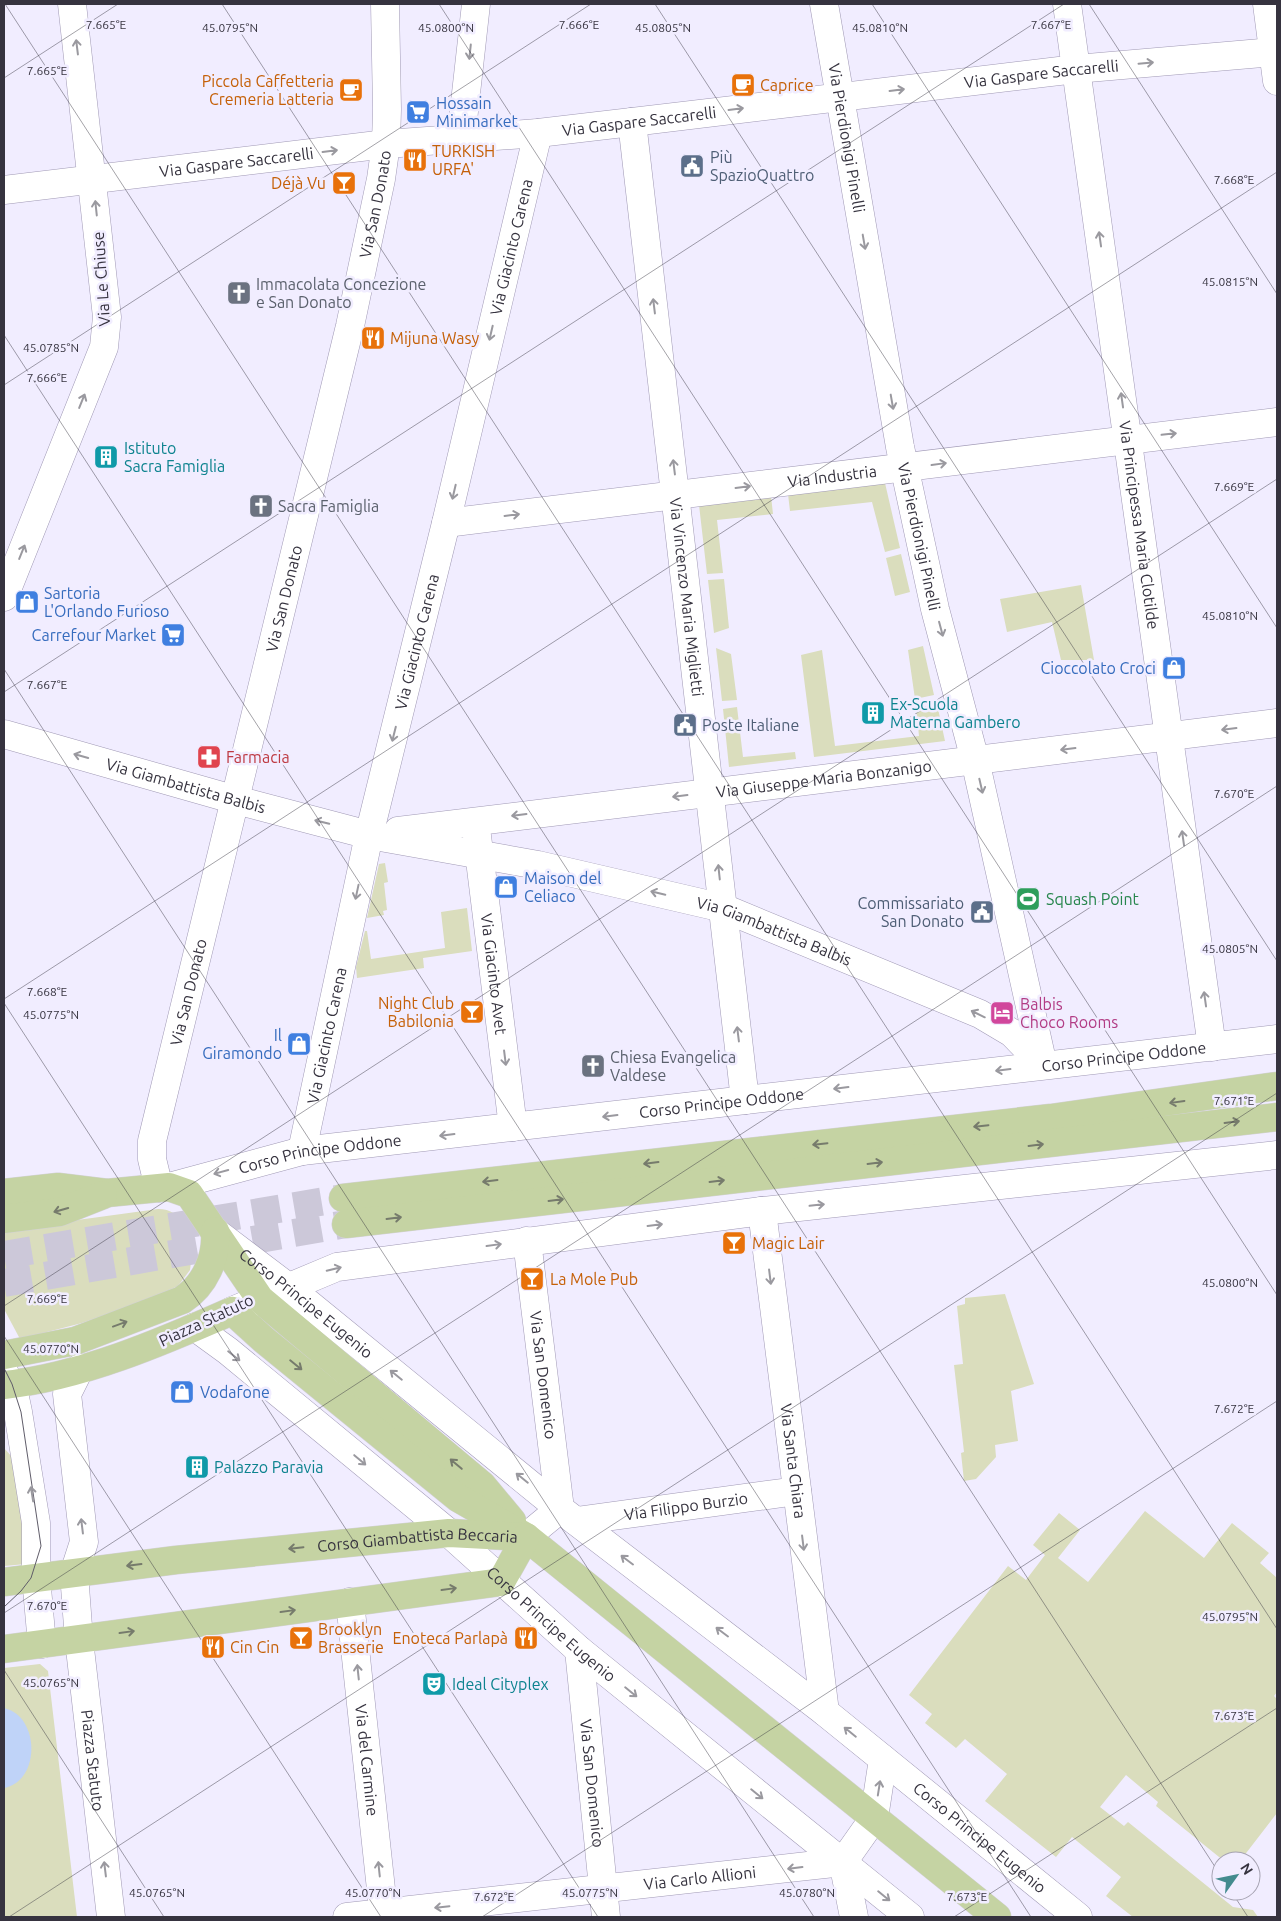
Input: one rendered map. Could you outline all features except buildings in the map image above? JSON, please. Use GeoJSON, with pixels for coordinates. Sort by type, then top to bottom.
{"type":"FeatureCollection","features":[{"type":"Feature","properties":{"kind":"main road"},"geometry":{"type":"LineString","coordinates":[[1277,1086],[1061,1117],[344,1211],[1277,1117]]}},
{"type":"Feature","properties":{"kind":"main road"},"geometry":{"type":"LineString","coordinates":[[4,1193],[58,1187],[107,1193],[164,1187]]}},
{"type":"Feature","properties":{"kind":"main road","name":"Piazza Statuto"},"geometry":{"type":"LineString","coordinates":[[164,1187],[189,1194],[260,1299]]}},
{"type":"Feature","properties":{"kind":"main road"},"geometry":{"type":"LineString","coordinates":[[4,1219],[60,1212],[107,1193]]}},
{"type":"Feature","properties":{"kind":"main road","name":"Piazza Statuto"},"geometry":{"type":"LineString","coordinates":[[4,1355],[75,1341],[168,1306],[193,1292],[205,1277],[215,1242],[215,1231]]}},
{"type":"Feature","properties":{"kind":"main road","name":"Corso Principe Eugenio"},"geometry":{"type":"LineString","coordinates":[[260,1299],[482,1485],[526,1537]]}},
{"type":"Feature","properties":{"kind":"main road","name":"Piazza Statuto"},"geometry":{"type":"LineString","coordinates":[[6,1380],[37,1380],[135,1352],[232,1311]]}},
{"type":"Feature","properties":{"kind":"main road","name":"Corso Principe Eugenio"},"geometry":{"type":"LineString","coordinates":[[232,1311],[264,1340],[458,1498],[526,1537],[997,1917]]}},
{"type":"Feature","properties":{"kind":"main road"},"geometry":{"type":"LineString","coordinates":[[75,1341],[80,1368]]}},
{"type":"Feature","properties":{"kind":"main road","name":"Corso Giambattista Beccaria"},"geometry":{"type":"LineString","coordinates":[[4,1582],[176,1560],[449,1533],[526,1537],[501,1582]]}},
{"type":"Feature","properties":{"kind":"main road"},"geometry":{"type":"LineString","coordinates":[[4,1649],[501,1582]]}},
{"type":"Feature","properties":{"kind":"street","name":"Via Le Chiuse"},"geometry":{"type":"LineString","coordinates":[[4,597],[104,347],[107,317],[72,4]]}},
{"type":"Feature","properties":{"kind":"street","name":"Via San Donato"},"geometry":{"type":"LineString","coordinates":[[164,1187],[152,1159],[152,1141],[350,326],[386,144],[385,4]]}},
{"type":"Feature","properties":{"kind":"street"},"geometry":{"type":"LineString","coordinates":[[461,138],[476,4]]}},
{"type":"Feature","properties":{"kind":"street","name":"Via Pierdionigi Pinelli"},"geometry":{"type":"LineString","coordinates":[[824,4],[904,468],[935,609],[975,760],[1043,1065]]}},
{"type":"Feature","properties":{"kind":"street","name":"Via Principessa Maria Clotilde"},"geometry":{"type":"LineString","coordinates":[[1067,4],[1212,1047]]}},
{"type":"Feature","properties":{"kind":"street"},"geometry":{"type":"LineString","coordinates":[[1267,4],[1277,81]]}},
{"type":"Feature","properties":{"kind":"street","name":"Via Gaspare Saccarelli"},"geometry":{"type":"LineString","coordinates":[[4,190],[386,144],[538,132],[1076,69],[1273,52]]}},
{"type":"Feature","properties":{"kind":"street","name":"Via Vincenzo Maria Miglietti"},"geometry":{"type":"LineString","coordinates":[[632,122],[746,1100]]}},
{"type":"Feature","properties":{"kind":"street","name":"Via Giacinto Carena"},"geometry":{"type":"LineString","coordinates":[[302,1151],[369,835],[446,523],[538,132]]}},
{"type":"Feature","properties":{"kind":"street","name":"Via Industria"},"geometry":{"type":"LineString","coordinates":[[446,523],[904,468],[1128,438],[1277,422]]}},
{"type":"Feature","properties":{"kind":"street","name":"Via Giuseppe Maria Bonzanigo"},"geometry":{"type":"LineString","coordinates":[[369,835],[1277,723]]}},
{"type":"Feature","properties":{"kind":"street","name":"Via Giambattista Balbis"},"geometry":{"type":"LineString","coordinates":[[4,734],[236,800],[369,835],[538,865],[723,908],[980,1014],[1012,1033],[1043,1065]]}},
{"type":"Feature","properties":{"kind":"street","name":"Via Giacinto Avet"},"geometry":{"type":"LineString","coordinates":[[475,821],[513,1127]]}},
{"type":"Feature","properties":{"kind":"street","name":"Corso Principe Oddone"},"geometry":{"type":"LineString","coordinates":[[164,1187],[302,1151],[1277,1039]]}},
{"type":"Feature","properties":{"kind":"street"},"geometry":{"type":"LineString","coordinates":[[260,1299],[337,1267],[762,1211],[1277,1154]]}},
{"type":"Feature","properties":{"kind":"street","name":"Via Santa Chiara"},"geometry":{"type":"LineString","coordinates":[[762,1211],[825,1712]]}},
{"type":"Feature","properties":{"kind":"street","name":"Corso Principe Eugenio"},"geometry":{"type":"LineString","coordinates":[[215,1231],[288,1287],[568,1515],[825,1712],[1078,1917]]}},
{"type":"Feature","properties":{"kind":"street","name":"Via San Domenico"},"geometry":{"type":"LineString","coordinates":[[527,1241],[568,1515]]}},
{"type":"Feature","properties":{"kind":"street","name":"Piazza Statuto"},"geometry":{"type":"LineString","coordinates":[[232,1311],[260,1299]]}},
{"type":"Feature","properties":{"kind":"street","name":"Corso Principe Eugenio"},"geometry":{"type":"LineString","coordinates":[[195,1327],[228,1351],[449,1533],[501,1582],[579,1650],[910,1917]]}},
{"type":"Feature","properties":{"kind":"street","name":"Piazza Statuto"},"geometry":{"type":"LineString","coordinates":[[80,1368],[67,1394],[84,1542],[74,1573],[79,1640],[111,1917]]}},
{"type":"Feature","properties":{"kind":"street","name":"Piazza Statuto"},"geometry":{"type":"LineString","coordinates":[[6,1380],[21,1424],[36,1523],[36,1578],[42,1644]]}},
{"type":"Feature","properties":{"kind":"street","name":"Via Filippo Burzio"},"geometry":{"type":"LineString","coordinates":[[568,1515],[797,1492]]}},
{"type":"Feature","properties":{"kind":"street"},"geometry":{"type":"LineString","coordinates":[[526,1537],[568,1515]]}},
{"type":"Feature","properties":{"kind":"street","name":"Via del Carmine"},"geometry":{"type":"LineString","coordinates":[[350,1602],[384,1915]]}},
{"type":"Feature","properties":{"kind":"street","name":"Via San Domenico"},"geometry":{"type":"LineString","coordinates":[[579,1650],[606,1917]]}},
{"type":"Feature","properties":{"kind":"street"},"geometry":{"type":"LineString","coordinates":[[854,1917],[843,1862],[874,1818],[883,1759]]}},
{"type":"Feature","properties":{"kind":"street","name":"Via Carlo Allioni"},"geometry":{"type":"LineString","coordinates":[[347,1917],[384,1915],[843,1862]]}},
{"type":"Feature","properties":{"kind":"green space"},"geometry":{"type":"Polygon","coordinates":[[[885,483],[900,548],[885,552],[872,502],[790,511],[788,494],[885,483]]]}},
{"type":"Feature","properties":{"kind":"green space"},"geometry":{"type":"Polygon","coordinates":[[[771,496],[773,514],[717,520],[723,573],[707,574],[699,505],[771,496]]]}},
{"type":"Feature","properties":{"kind":"green space"},"geometry":{"type":"Polygon","coordinates":[[[901,554],[910,592],[895,596],[886,558],[901,554]]]}},
{"type":"Feature","properties":{"kind":"green space"},"geometry":{"type":"Polygon","coordinates":[[[724,579],[729,628],[714,633],[708,580],[724,579]]]}},
{"type":"Feature","properties":{"kind":"green space"},"geometry":{"type":"Polygon","coordinates":[[[1081,585],[1094,660],[1061,660],[1052,622],[1007,632],[1000,599],[1081,585]]]}},
{"type":"Feature","properties":{"kind":"green space"},"geometry":{"type":"Polygon","coordinates":[[[923,646],[934,695],[915,699],[908,650],[923,646]]]}},
{"type":"Feature","properties":{"kind":"green space"},"geometry":{"type":"Polygon","coordinates":[[[716,648],[731,654],[737,700],[722,701],[716,648]]]}},
{"type":"Feature","properties":{"kind":"green space"},"geometry":{"type":"Polygon","coordinates":[[[822,650],[835,746],[919,736],[916,708],[937,704],[945,741],[814,757],[801,655],[822,650]]]}},
{"type":"Feature","properties":{"kind":"green space"},"geometry":{"type":"Polygon","coordinates":[[[737,707],[743,757],[795,752],[796,759],[729,767],[723,709],[737,707]]]}},
{"type":"Feature","properties":{"kind":"green space"},"geometry":{"type":"Polygon","coordinates":[[[385,863],[388,882],[384,883],[387,910],[383,911],[384,915],[367,918],[379,864],[385,863]]]}},
{"type":"Feature","properties":{"kind":"green space"},"geometry":{"type":"Polygon","coordinates":[[[467,908],[472,951],[423,958],[424,968],[357,978],[356,967],[365,931],[367,931],[371,959],[445,948],[441,912],[467,908]]]}},
{"type":"Feature","properties":{"kind":"green space"},"geometry":{"type":"Polygon","coordinates":[[[158,1209],[177,1215],[183,1222],[190,1240],[190,1270],[178,1286],[150,1299],[82,1323],[20,1339],[4,1309],[4,1230],[158,1209]]]}},
{"type":"Feature","properties":{"kind":"green space"},"geometry":{"type":"Polygon","coordinates":[[[1005,1294],[1034,1384],[1011,1391],[1018,1441],[995,1445],[996,1457],[976,1479],[964,1481],[961,1453],[964,1452],[954,1365],[963,1364],[957,1306],[965,1304],[965,1298],[1005,1294]]]}},
{"type":"Feature","properties":{"kind":"green space"},"geometry":{"type":"Polygon","coordinates":[[[4,1448],[21,1467],[26,1564],[4,1566],[4,1448]]]}},
{"type":"Feature","properties":{"kind":"green space"},"geometry":{"type":"Polygon","coordinates":[[[1145,1511],[1204,1558],[1232,1523],[1269,1553],[1260,1563],[1277,1578],[1277,1692],[1274,1696],[1277,1699],[1277,1813],[1248,1851],[1212,1851],[1156,1806],[1158,1802],[1126,1775],[1100,1807],[1124,1826],[1128,1822],[1211,1889],[1211,1901],[1226,1901],[1233,1907],[1253,1910],[1258,1917],[1133,1917],[1106,1896],[1121,1877],[1072,1837],[1056,1857],[985,1801],[1007,1774],[965,1739],[956,1748],[925,1723],[932,1714],[909,1695],[1008,1566],[1026,1580],[1045,1555],[1033,1545],[1059,1513],[1080,1530],[1058,1558],[1088,1582],[1145,1511]]]}},
{"type":"Feature","properties":{"kind":"green space"},"geometry":{"type":"Polygon","coordinates":[[[40,1664],[48,1671],[77,1917],[4,1917],[4,1668],[40,1664]]]}},
{"type":"Feature","properties":{"kind":"water"},"geometry":{"type":"Polygon","coordinates":[[[4,1708],[16,1713],[24,1723],[30,1735],[31,1748],[30,1762],[25,1774],[16,1783],[4,1788],[4,1708]]]}},
{"type":"Feature","properties":{"kind":"tunnel"},"geometry":{"type":"LineString","coordinates":[[4,1255],[343,1198]]}},
{"type":"Feature","properties":{"kind":"tunnel"},"geometry":{"type":"LineString","coordinates":[[4,1283],[346,1224]]}},
{"type":"Feature","properties":{"kind":"tram line"},"geometry":{"type":"LineString","coordinates":[[4,1368],[12,1384],[21,1412],[41,1546],[31,1578],[21,1591],[4,1607]]}},
{"type":"Feature","properties":{"kind":"place","name":"Caprice"},"geometry":{"type":"Point","coordinates":[743,85]}},
{"type":"Feature","properties":{"kind":"place","name":"Piccola Caffetteria Cremeria Latteria"},"geometry":{"type":"Point","coordinates":[351,90]}},
{"type":"Feature","properties":{"kind":"place","name":"Hossain Minimarket"},"geometry":{"type":"Point","coordinates":[418,112]}},
{"type":"Feature","properties":{"kind":"place","name":"TURKISH URFA'"},"geometry":{"type":"Point","coordinates":[415,160]}},
{"type":"Feature","properties":{"kind":"place","name":"Più SpazioQuattro"},"geometry":{"type":"Point","coordinates":[692,166]}},
{"type":"Feature","properties":{"kind":"place","name":"Déjà Vu"},"geometry":{"type":"Point","coordinates":[344,183]}},
{"type":"Feature","properties":{"kind":"place","name":"Immacolata Concezione e San Donato"},"geometry":{"type":"Point","coordinates":[239,293]}},
{"type":"Feature","properties":{"kind":"place","name":"Mijuna Wasy"},"geometry":{"type":"Point","coordinates":[373,338]}},
{"type":"Feature","properties":{"kind":"place","name":"Istituto Sacra Famiglia"},"geometry":{"type":"Point","coordinates":[106,457]}},
{"type":"Feature","properties":{"kind":"place","name":"Sacra Famiglia"},"geometry":{"type":"Point","coordinates":[261,506]}},
{"type":"Feature","properties":{"kind":"place","name":"Sartoria L'Orlando Furioso"},"geometry":{"type":"Point","coordinates":[27,602]}},
{"type":"Feature","properties":{"kind":"place","name":"Carrefour Market"},"geometry":{"type":"Point","coordinates":[173,635]}},
{"type":"Feature","properties":{"kind":"place","name":"Cioccolato Croci"},"geometry":{"type":"Point","coordinates":[1174,668]}},
{"type":"Feature","properties":{"kind":"place","name":"Ex-Scuola Materna Gambero"},"geometry":{"type":"Point","coordinates":[873,713]}},
{"type":"Feature","properties":{"kind":"place","name":"Poste Italiane"},"geometry":{"type":"Point","coordinates":[685,725]}},
{"type":"Feature","properties":{"kind":"place","name":"Farmacia"},"geometry":{"type":"Point","coordinates":[209,757]}},
{"type":"Feature","properties":{"kind":"place","name":"Maison del Celiaco"},"geometry":{"type":"Point","coordinates":[506,887]}},
{"type":"Feature","properties":{"kind":"place","name":"Squash Point"},"geometry":{"type":"Point","coordinates":[1028,899]}},
{"type":"Feature","properties":{"kind":"place","name":"Commissariato San Donato"},"geometry":{"type":"Point","coordinates":[982,912]}},
{"type":"Feature","properties":{"kind":"place","name":"Night Club Babilonia"},"geometry":{"type":"Point","coordinates":[472,1012]}},
{"type":"Feature","properties":{"kind":"place","name":"Balbis Choco Rooms"},"geometry":{"type":"Point","coordinates":[1002,1013]}},
{"type":"Feature","properties":{"kind":"place","name":"Il Giramondo"},"geometry":{"type":"Point","coordinates":[299,1044]}},
{"type":"Feature","properties":{"kind":"place","name":"Chiesa Evangelica Valdese"},"geometry":{"type":"Point","coordinates":[593,1066]}},
{"type":"Feature","properties":{"kind":"place","name":"Magic Lair"},"geometry":{"type":"Point","coordinates":[734,1243]}},
{"type":"Feature","properties":{"kind":"place","name":"La Mole Pub"},"geometry":{"type":"Point","coordinates":[532,1279]}},
{"type":"Feature","properties":{"kind":"place","name":"Vodafone"},"geometry":{"type":"Point","coordinates":[182,1392]}},
{"type":"Feature","properties":{"kind":"place","name":"Palazzo Paravia"},"geometry":{"type":"Point","coordinates":[197,1467]}},
{"type":"Feature","properties":{"kind":"place","name":"Brooklyn Brasserie"},"geometry":{"type":"Point","coordinates":[301,1638]}},
{"type":"Feature","properties":{"kind":"place","name":"Enoteca Parlapà"},"geometry":{"type":"Point","coordinates":[526,1638]}},
{"type":"Feature","properties":{"kind":"place","name":"Cin Cin"},"geometry":{"type":"Point","coordinates":[213,1647]}},
{"type":"Feature","properties":{"kind":"place","name":"Ideal Cityplex"},"geometry":{"type":"Point","coordinates":[434,1684]}}]}
